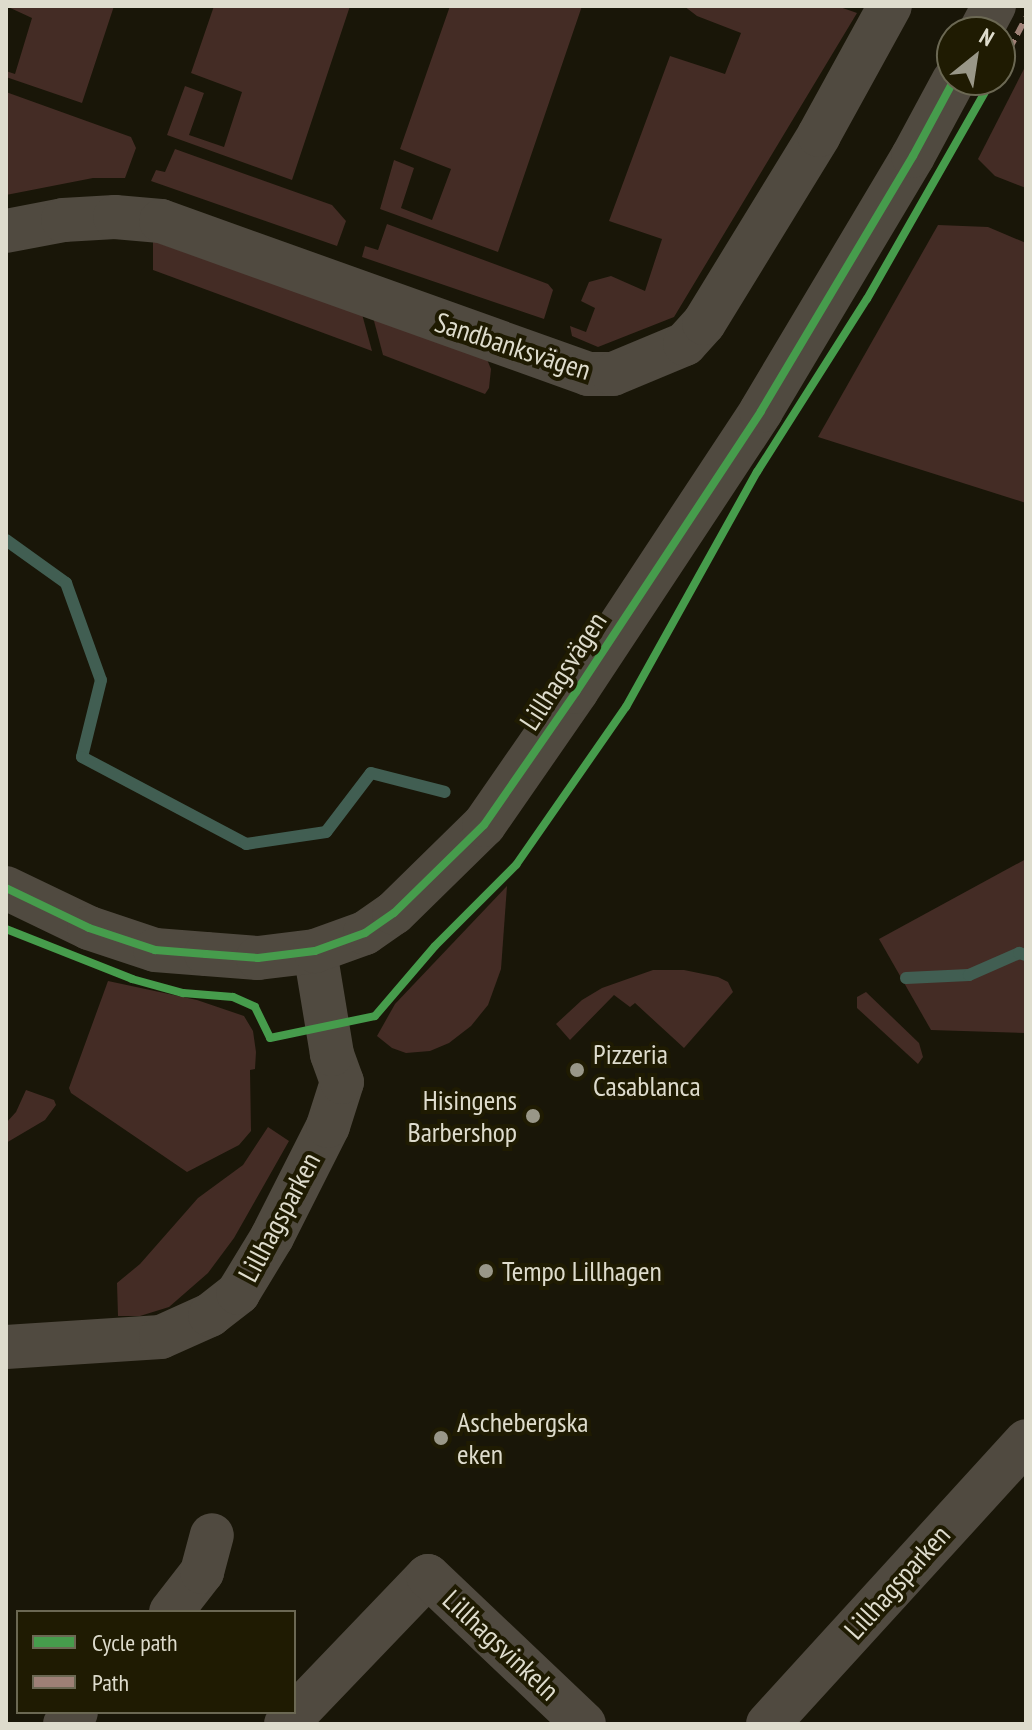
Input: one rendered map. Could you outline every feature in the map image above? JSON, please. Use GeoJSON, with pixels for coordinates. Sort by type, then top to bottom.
{"type":"FeatureCollection","features":[{"type":"Feature","properties":{"kind":"street","name":"Sandbanksvägen"},"geometry":{"type":"LineString","coordinates":[[6,231],[63,220],[115,217],[161,221],[588,374],[613,374],[685,344],[704,323],[819,135],[890,6]]}},
{"type":"Feature","properties":{"kind":"street","name":"Lillhagsvägen"},"geometry":{"type":"LineString","coordinates":[[6,888],[89,928],[155,950],[258,958],[315,951],[365,933],[394,913],[484,825],[761,411],[945,96]]}},
{"type":"Feature","properties":{"kind":"street","name":"Lillhagsparken"},"geometry":{"type":"LineString","coordinates":[[6,1347],[161,1337],[210,1315],[238,1293],[272,1237],[328,1126],[342,1082],[332,1054],[315,951]]}},
{"type":"Feature","properties":{"kind":"street","name":"Lillhagsparken"},"geometry":{"type":"LineString","coordinates":[[768,1724],[1026,1441]]}},
{"type":"Feature","properties":{"kind":"street"},"geometry":{"type":"LineString","coordinates":[[173,1610],[202,1572],[212,1535]]}},
{"type":"Feature","properties":{"kind":"street","name":"Lillhagsvinkeln"},"geometry":{"type":"LineString","coordinates":[[296,1714],[428,1576],[584,1724]]}},
{"type":"Feature","properties":{"kind":"shaded area"},"geometry":{"type":"Polygon","coordinates":[[[6,6],[114,6],[82,103],[6,77],[6,71],[15,74],[32,18],[6,6]]]}},
{"type":"Feature","properties":{"kind":"shaded area"},"geometry":{"type":"Polygon","coordinates":[[[214,6],[350,6],[292,180],[167,135],[185,86],[204,93],[189,135],[224,147],[242,92],[191,73],[214,6]]]}},
{"type":"Feature","properties":{"kind":"shaded area"},"geometry":{"type":"Polygon","coordinates":[[[450,6],[582,6],[498,252],[380,209],[394,160],[414,168],[401,208],[432,220],[451,169],[400,149],[450,6]]]}},
{"type":"Feature","properties":{"kind":"shaded area"},"geometry":{"type":"Polygon","coordinates":[[[684,6],[837,6],[857,13],[674,317],[598,347],[572,336],[570,326],[586,332],[595,308],[581,301],[589,282],[611,276],[645,291],[662,239],[609,221],[670,56],[725,74],[741,33],[697,16],[684,6]]]}},
{"type":"Feature","properties":{"kind":"shaded area"},"geometry":{"type":"Polygon","coordinates":[[[1026,65],[1026,188],[995,176],[978,159],[1010,96],[1016,96],[1016,85],[1026,65]]]}},
{"type":"Feature","properties":{"kind":"shaded area"},"geometry":{"type":"Polygon","coordinates":[[[6,92],[131,137],[136,148],[125,178],[93,178],[6,195],[6,92]]]}},
{"type":"Feature","properties":{"kind":"shaded area"},"geometry":{"type":"Polygon","coordinates":[[[175,149],[332,205],[346,221],[337,246],[151,181],[156,170],[165,172],[175,149]]]}},
{"type":"Feature","properties":{"kind":"shaded area"},"geometry":{"type":"Polygon","coordinates":[[[387,224],[548,284],[553,290],[544,319],[362,257],[365,246],[378,250],[387,224]]]}},
{"type":"Feature","properties":{"kind":"shaded area"},"geometry":{"type":"Polygon","coordinates":[[[938,225],[988,227],[1026,243],[1026,503],[818,437],[938,225]]]}},
{"type":"Feature","properties":{"kind":"shaded area"},"geometry":{"type":"Polygon","coordinates":[[[153,241],[362,314],[372,351],[153,270],[153,241]]]}},
{"type":"Feature","properties":{"kind":"shaded area"},"geometry":{"type":"Polygon","coordinates":[[[373,317],[486,357],[491,369],[489,388],[485,394],[383,355],[373,317]]]}},
{"type":"Feature","properties":{"kind":"shaded area"},"geometry":{"type":"Polygon","coordinates":[[[1026,859],[1026,1033],[931,1030],[879,939],[1026,859]]]}},
{"type":"Feature","properties":{"kind":"shaded area"},"geometry":{"type":"Polygon","coordinates":[[[507,886],[501,969],[488,1005],[471,1026],[449,1043],[430,1051],[406,1053],[392,1048],[377,1036],[395,1004],[507,886]]]}},
{"type":"Feature","properties":{"kind":"shaded area"},"geometry":{"type":"Polygon","coordinates":[[[653,970],[684,970],[718,977],[728,982],[733,992],[684,1048],[635,1003],[630,1007],[614,995],[570,1040],[556,1024],[582,1000],[602,988],[653,970]]]}},
{"type":"Feature","properties":{"kind":"shaded area"},"geometry":{"type":"Polygon","coordinates":[[[108,981],[197,1000],[244,1016],[253,1031],[256,1052],[255,1069],[250,1070],[251,1131],[239,1145],[187,1172],[71,1093],[69,1088],[108,981]]]}},
{"type":"Feature","properties":{"kind":"shaded area"},"geometry":{"type":"Polygon","coordinates":[[[866,992],[919,1043],[923,1057],[918,1064],[857,1008],[857,997],[866,992]]]}},
{"type":"Feature","properties":{"kind":"shaded area"},"geometry":{"type":"Polygon","coordinates":[[[26,1090],[54,1100],[56,1105],[45,1120],[6,1143],[6,1123],[16,1112],[26,1090]]]}},
{"type":"Feature","properties":{"kind":"shaded area"},"geometry":{"type":"Polygon","coordinates":[[[268,1127],[289,1141],[234,1238],[208,1273],[169,1307],[140,1316],[118,1316],[117,1283],[140,1264],[198,1198],[243,1165],[268,1127]]]}},
{"type":"Feature","properties":{"kind":"waterway"},"geometry":{"type":"LineString","coordinates":[[6,540],[66,583],[101,680],[82,757],[246,844],[326,832],[371,773],[445,792]]}},
{"type":"Feature","properties":{"kind":"waterway"},"geometry":{"type":"LineString","coordinates":[[906,978],[969,975],[1019,953],[1026,955]]}},
{"type":"Feature","properties":{"kind":"marked path"},"geometry":{"type":"LineString","coordinates":[[1016,36],[1026,18]]}},
{"type":"Feature","properties":{"kind":"cycle path"},"geometry":{"type":"LineString","coordinates":[[6,888],[89,928],[155,950],[258,958],[315,951],[365,933],[394,913],[484,825],[576,692],[761,411],[945,96]]}},
{"type":"Feature","properties":{"kind":"cycle path"},"geometry":{"type":"LineString","coordinates":[[6,929],[132,979],[183,993],[233,997],[255,1007],[270,1038],[375,1016],[435,946],[516,865],[626,707],[757,472],[867,299],[983,96]]}},
{"type":"Feature","properties":{"kind":"place","name":"Pizzeria Casablanca"},"geometry":{"type":"Point","coordinates":[577,1070]}},
{"type":"Feature","properties":{"kind":"place","name":"Hisingens Barbershop"},"geometry":{"type":"Point","coordinates":[533,1116]}},
{"type":"Feature","properties":{"kind":"place","name":"Tempo Lillhagen"},"geometry":{"type":"Point","coordinates":[486,1271]}},
{"type":"Feature","properties":{"kind":"place","name":"Aschebergska eken"},"geometry":{"type":"Point","coordinates":[441,1438]}}]}
